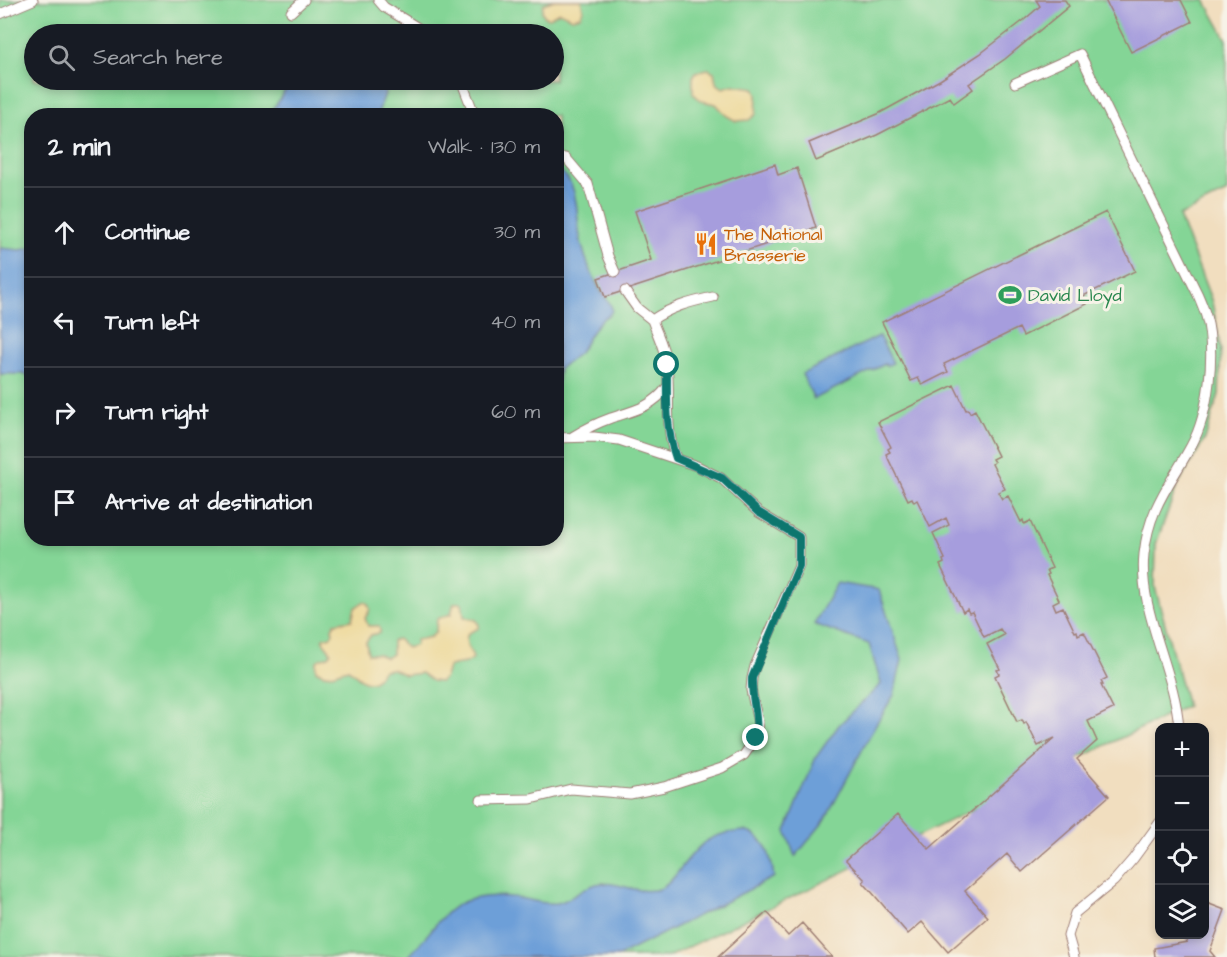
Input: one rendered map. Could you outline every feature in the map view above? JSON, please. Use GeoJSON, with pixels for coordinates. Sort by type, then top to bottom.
{"type":"FeatureCollection","features":[{"type":"Feature","properties":{"kind":"lane"},"geometry":{"type":"LineString","coordinates":[[0,14],[33,0]]}},
{"type":"Feature","properties":{"kind":"lane"},"geometry":{"type":"LineString","coordinates":[[291,12],[304,0]]}},
{"type":"Feature","properties":{"kind":"lane"},"geometry":{"type":"LineString","coordinates":[[378,0],[384,7],[412,24]]}},
{"type":"Feature","properties":{"kind":"lane"},"geometry":{"type":"LineString","coordinates":[[1015,83],[1080,54],[1198,295],[1207,318],[1210,349],[1209,381],[1201,419],[1192,445],[1164,489],[1150,523],[1144,556],[1146,592],[1156,635],[1174,692],[1178,723]]}},
{"type":"Feature","properties":{"kind":"lane"},"geometry":{"type":"LineString","coordinates":[[465,90],[472,108]]}},
{"type":"Feature","properties":{"kind":"lane"},"geometry":{"type":"LineString","coordinates":[[564,158],[588,184],[615,273]]}},
{"type":"Feature","properties":{"kind":"lane"},"geometry":{"type":"LineString","coordinates":[[625,291],[636,308],[652,320],[664,351],[667,365],[668,427],[670,443],[676,458]]}},
{"type":"Feature","properties":{"kind":"lane"},"geometry":{"type":"LineString","coordinates":[[652,320],[665,311],[686,303],[713,297]]}},
{"type":"Feature","properties":{"kind":"lane"},"geometry":{"type":"LineString","coordinates":[[572,436],[652,403],[667,386]]}},
{"type":"Feature","properties":{"kind":"lane"},"geometry":{"type":"LineString","coordinates":[[481,800],[531,798],[571,789],[630,794],[722,768],[744,755],[756,738],[758,722],[752,678],[799,566],[799,537],[758,512],[722,478],[676,458],[619,441],[564,437]]}},
{"type":"Feature","properties":{"kind":"lane"},"geometry":{"type":"LineString","coordinates":[[1074,957],[1068,936],[1076,913],[1114,881],[1155,829]]}},
{"type":"Feature","properties":{"kind":"green space"},"geometry":{"type":"Polygon","coordinates":[[[0,0],[1205,0],[1227,40],[1227,192],[1179,216],[1212,302],[1221,349],[1219,394],[1205,439],[1177,486],[1156,544],[1155,587],[1187,706],[668,957],[0,957],[0,0]]]}},
{"type":"Feature","properties":{"kind":"sand"},"geometry":{"type":"Polygon","coordinates":[[[554,0],[581,0],[583,10],[580,16],[572,18],[559,12],[549,18],[545,17],[542,12],[543,4],[554,0]]]}},
{"type":"Feature","properties":{"kind":"sand"},"geometry":{"type":"Polygon","coordinates":[[[708,69],[714,72],[716,83],[723,88],[733,85],[754,88],[757,95],[756,114],[749,120],[736,121],[727,116],[716,104],[701,101],[693,93],[693,77],[696,72],[708,69]]]}},
{"type":"Feature","properties":{"kind":"sand"},"geometry":{"type":"Polygon","coordinates":[[[363,602],[369,607],[365,618],[368,626],[379,626],[380,630],[380,633],[371,635],[366,642],[368,654],[377,654],[386,658],[392,654],[392,641],[398,639],[407,648],[416,645],[416,640],[431,637],[436,631],[437,619],[451,614],[454,603],[462,603],[464,617],[476,620],[479,625],[479,628],[468,633],[467,637],[467,644],[473,658],[468,662],[448,667],[445,677],[440,682],[432,681],[421,673],[405,675],[393,669],[384,670],[374,681],[370,682],[363,680],[348,669],[332,674],[316,670],[317,661],[330,655],[331,652],[323,638],[331,636],[335,623],[352,620],[355,608],[363,602]]]}},
{"type":"Feature","properties":{"kind":"water"},"geometry":{"type":"Polygon","coordinates":[[[285,90],[384,90],[385,94],[380,108],[274,108],[285,90]]]}},
{"type":"Feature","properties":{"kind":"water"},"geometry":{"type":"Polygon","coordinates":[[[564,175],[574,192],[579,233],[585,254],[594,279],[612,310],[595,327],[579,353],[564,365],[564,175]]]}},
{"type":"Feature","properties":{"kind":"water"},"geometry":{"type":"Polygon","coordinates":[[[0,248],[24,249],[24,375],[0,374],[0,248]]]}},
{"type":"Feature","properties":{"kind":"water"},"geometry":{"type":"Polygon","coordinates":[[[879,336],[893,363],[886,366],[885,364],[814,399],[802,374],[879,336]]]}},
{"type":"Feature","properties":{"kind":"water"},"geometry":{"type":"Polygon","coordinates":[[[837,583],[879,590],[902,660],[894,695],[825,820],[795,857],[786,831],[816,757],[839,725],[881,684],[869,644],[814,624],[837,583]]]}},
{"type":"Feature","properties":{"kind":"water"},"geometry":{"type":"Polygon","coordinates":[[[744,831],[758,837],[763,842],[769,855],[774,877],[617,957],[408,957],[450,910],[474,898],[512,897],[557,903],[590,886],[603,883],[640,890],[655,890],[670,882],[694,852],[707,840],[723,834],[744,831]]]}},
{"type":"Feature","properties":{"kind":"building"},"geometry":{"type":"Polygon","coordinates":[[[1036,0],[1065,0],[1069,6],[1005,59],[969,84],[973,89],[954,103],[950,97],[877,135],[816,161],[809,143],[878,114],[940,80],[980,54],[1024,20],[1040,6],[1036,0]]]}},
{"type":"Feature","properties":{"kind":"building"},"geometry":{"type":"Polygon","coordinates":[[[1105,0],[1181,0],[1192,22],[1131,52],[1105,0]]]}},
{"type":"Feature","properties":{"kind":"building","name":"The National Brasserie"},"geometry":{"type":"Polygon","coordinates":[[[775,164],[778,175],[797,168],[816,228],[605,297],[598,278],[651,260],[635,211],[775,164]]]}},
{"type":"Feature","properties":{"kind":"building"},"geometry":{"type":"Polygon","coordinates":[[[1106,212],[1135,271],[1083,296],[1087,304],[1023,336],[1019,328],[944,364],[948,372],[922,385],[918,378],[911,381],[882,322],[1106,212]]]}},
{"type":"Feature","properties":{"kind":"building"},"geometry":{"type":"Polygon","coordinates":[[[954,385],[966,410],[968,409],[970,413],[975,410],[998,456],[992,459],[994,462],[992,464],[1005,489],[998,492],[1002,499],[1008,496],[1021,522],[1023,520],[1024,524],[1030,521],[1052,568],[1047,570],[1049,574],[1047,575],[1059,600],[1053,603],[1056,610],[1063,607],[1075,632],[1077,631],[1078,635],[1084,632],[1107,678],[1101,681],[1103,685],[1101,685],[1113,709],[1088,721],[1097,741],[1077,759],[1109,796],[1022,872],[1007,854],[965,891],[988,917],[948,952],[922,922],[908,934],[846,860],[898,814],[929,849],[1055,738],[1038,746],[1026,722],[1024,724],[1022,720],[1017,722],[995,676],[999,674],[997,670],[1000,669],[987,644],[1004,635],[1000,629],[984,637],[972,612],[969,613],[967,609],[963,612],[940,565],[945,559],[933,533],[949,525],[946,518],[930,527],[917,500],[914,502],[912,498],[908,500],[886,454],[890,452],[888,449],[891,447],[878,422],[954,385]]]}},
{"type":"Feature","properties":{"kind":"building"},"geometry":{"type":"Polygon","coordinates":[[[1209,904],[1225,910],[1210,951],[1215,957],[1155,957],[1154,948],[1187,942],[1188,939],[1209,939],[1209,904]]]}},
{"type":"Feature","properties":{"kind":"building"},"geometry":{"type":"Polygon","coordinates":[[[767,912],[788,936],[802,923],[832,957],[718,957],[767,912]]]}},
{"type":"Feature","properties":{"kind":"place","name":"The National Brasserie"},"geometry":{"type":"Point","coordinates":[706,244]}},
{"type":"Feature","properties":{"kind":"place","name":"David Lloyd"},"geometry":{"type":"Point","coordinates":[1010,295]}},
{"type":"Feature","properties":{"kind":"route"},"geometry":{"type":"LineString","coordinates":[[667,365],[668,427],[670,443],[676,458],[722,478],[758,512],[799,537],[799,566],[755,666],[752,678],[758,722],[756,738]]}}]}
